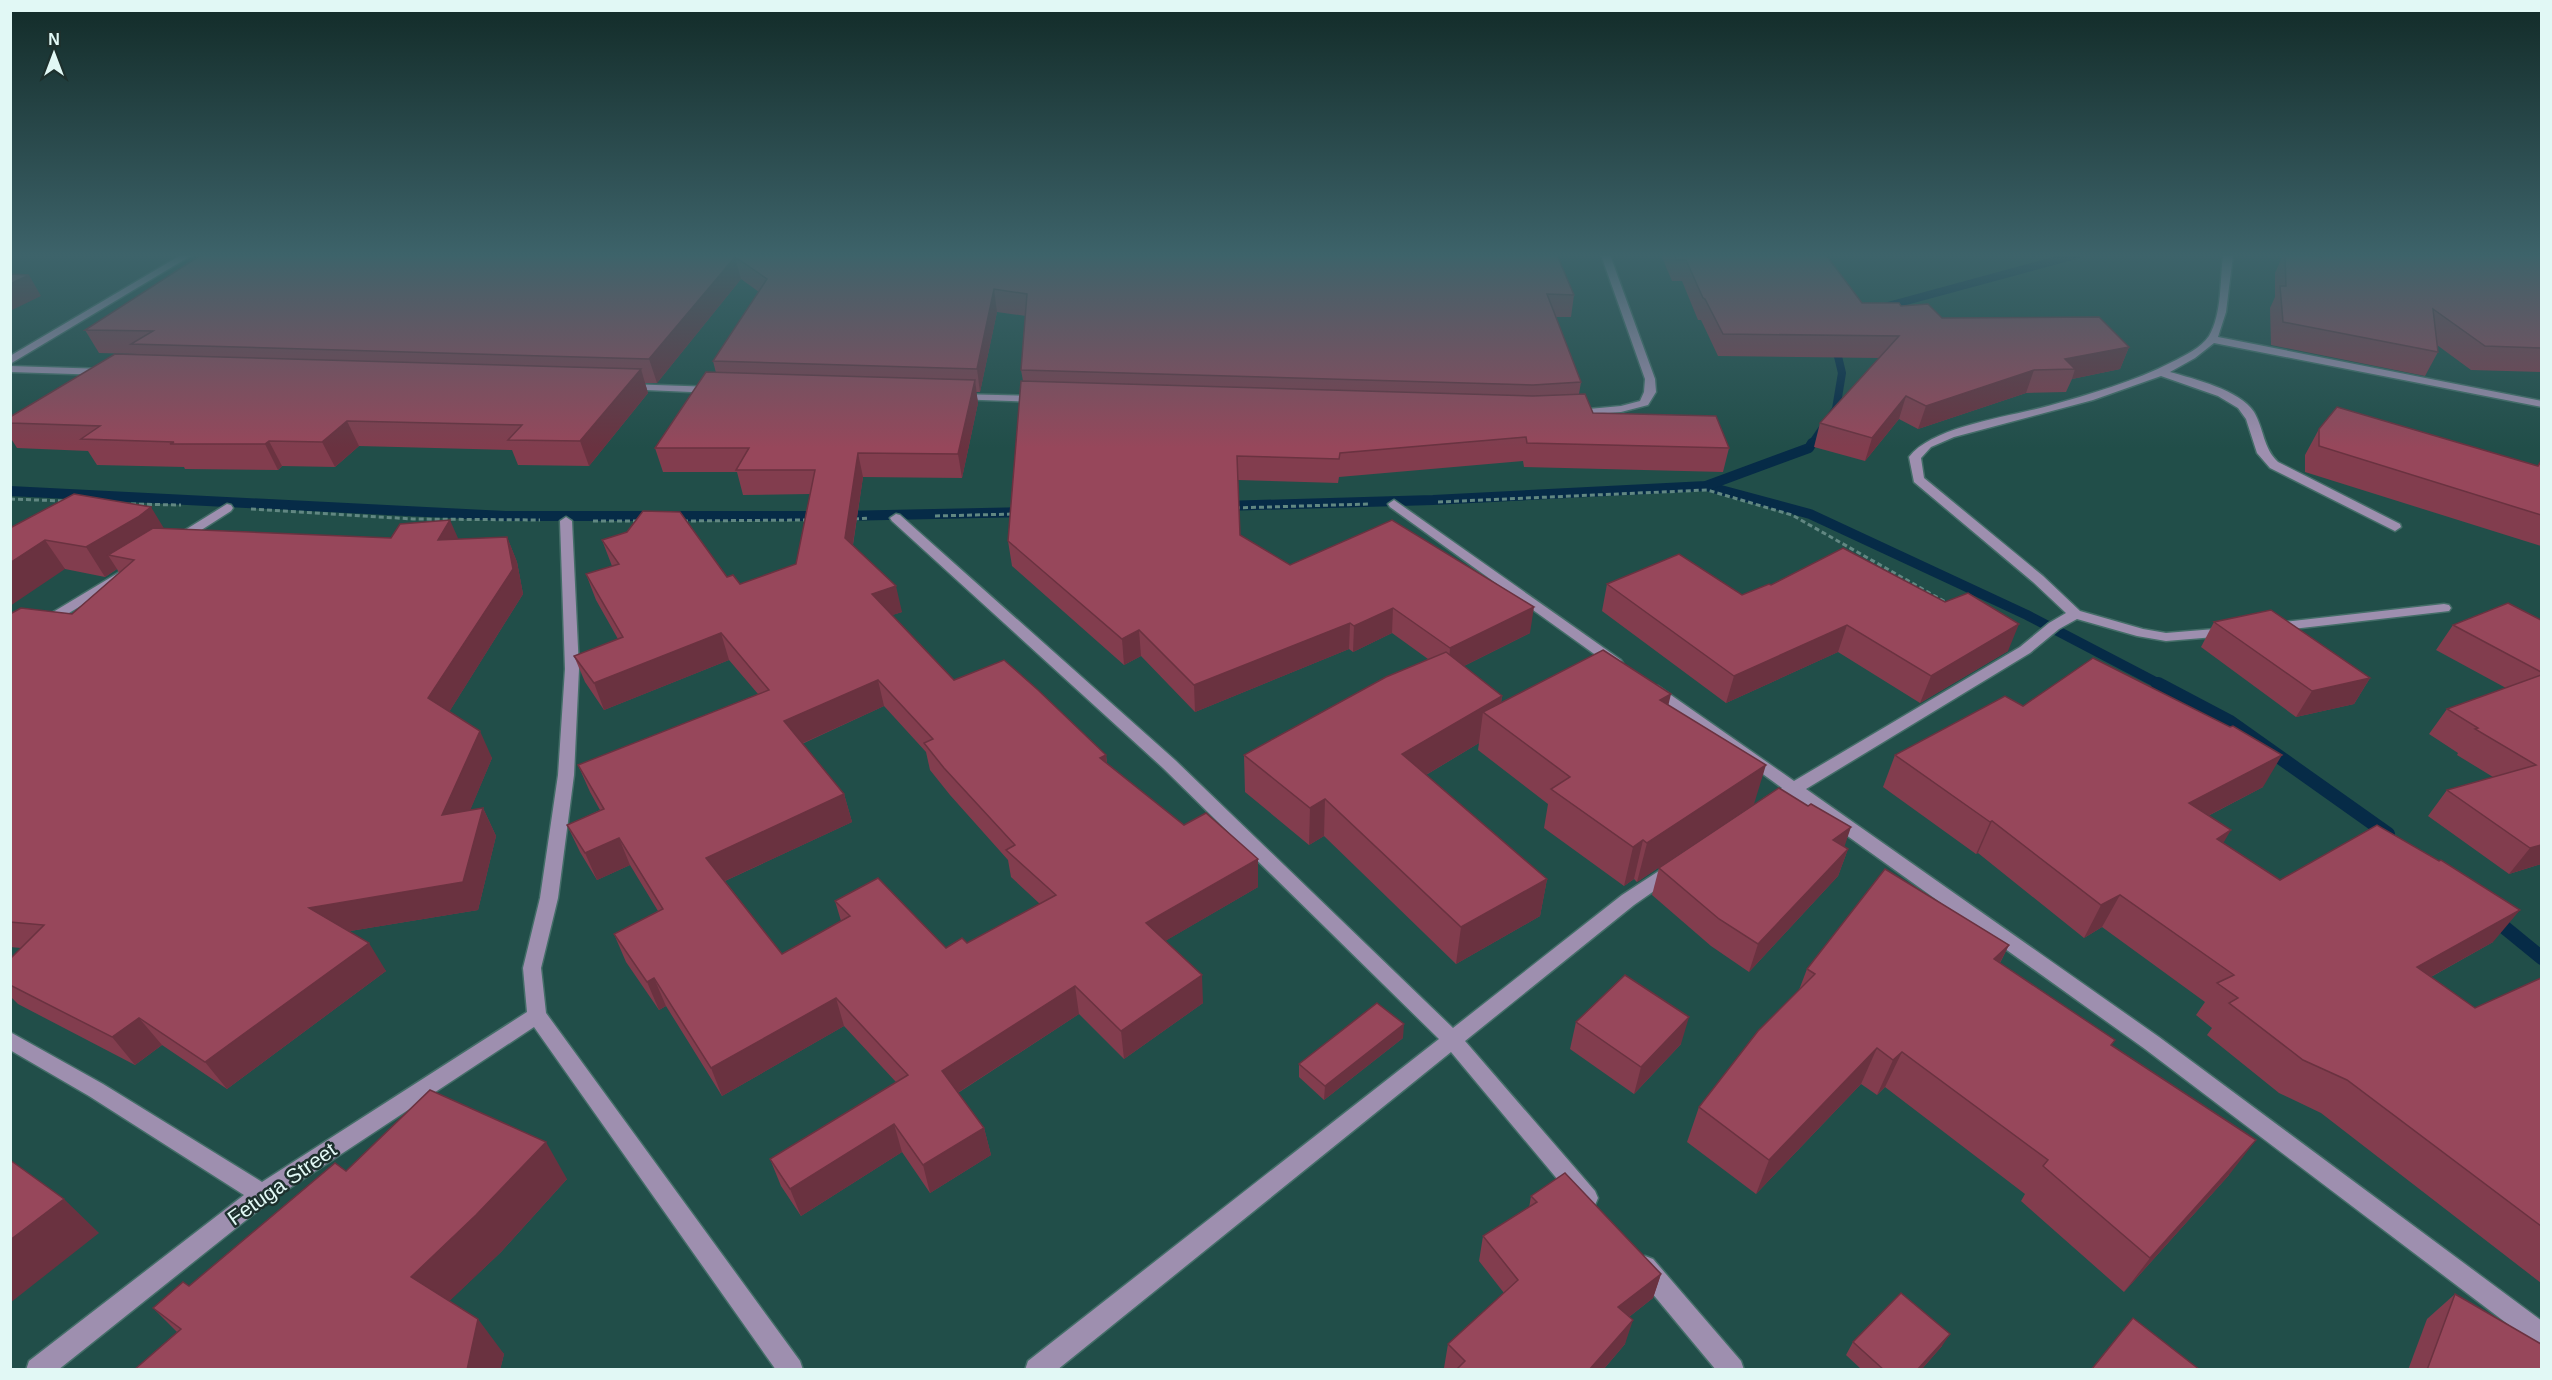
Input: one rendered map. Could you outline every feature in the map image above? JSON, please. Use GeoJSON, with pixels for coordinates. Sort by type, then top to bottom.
{"type":"FeatureCollection","features":[{"type":"Feature","properties":{"kind":"street"},"geometry":{"type":"LineString","coordinates":[[10,361],[80,319]]}},
{"type":"Feature","properties":{"kind":"street"},"geometry":{"type":"LineString","coordinates":[[1564,414],[1621,409],[1644,404],[1650,392],[1650,379],[1628,319]]}},
{"type":"Feature","properties":{"kind":"street"},"geometry":{"type":"LineString","coordinates":[[2219,319],[2212,339],[2191,357],[2160,372],[2120,387],[1950,435],[1927,445],[1915,457],[1918,479],[2038,579],[2076,614],[2142,633],[2166,637],[2444,608]]}},
{"type":"Feature","properties":{"kind":"street"},"geometry":{"type":"LineString","coordinates":[[2212,339],[2541,404]]}},
{"type":"Feature","properties":{"kind":"street"},"geometry":{"type":"LineString","coordinates":[[10,369],[118,372]]}},
{"type":"Feature","properties":{"kind":"street"},"geometry":{"type":"LineString","coordinates":[[2160,372],[2235,400],[2248,411],[2261,452],[2274,465],[2395,527]]}},
{"type":"Feature","properties":{"kind":"street"},"geometry":{"type":"LineString","coordinates":[[621,387],[728,390]]}},
{"type":"Feature","properties":{"kind":"street"},"geometry":{"type":"LineString","coordinates":[[944,397],[1051,400]]}},
{"type":"Feature","properties":{"kind":"street"},"geometry":{"type":"LineString","coordinates":[[1394,504],[1792,789],[2152,1042],[2541,1336]]}},
{"type":"Feature","properties":{"kind":"street"},"geometry":{"type":"LineString","coordinates":[[168,545],[227,508]]}},
{"type":"Feature","properties":{"kind":"street"},"geometry":{"type":"LineString","coordinates":[[896,518],[1169,764],[1453,1040],[1600,1214]]}},
{"type":"Feature","properties":{"kind":"street"},"geometry":{"type":"LineString","coordinates":[[566,521],[572,669],[570,716],[566,775],[549,898],[532,969],[537,1015],[791,1370]]}},
{"type":"Feature","properties":{"kind":"street"},"geometry":{"type":"LineString","coordinates":[[10,645],[138,564]]}},
{"type":"Feature","properties":{"kind":"street"},"geometry":{"type":"LineString","coordinates":[[1753,815],[1792,789],[2031,645],[2054,626],[2076,614]]}},
{"type":"Feature","properties":{"kind":"street"},"geometry":{"type":"LineString","coordinates":[[1037,1370],[1628,900],[1686,861]]}},
{"type":"Feature","properties":{"kind":"street","name":"Fetuga Street"},"geometry":{"type":"LineString","coordinates":[[38,1370],[262,1194],[537,1015]]}},
{"type":"Feature","properties":{"kind":"street"},"geometry":{"type":"LineString","coordinates":[[10,1040],[96,1090],[262,1194]]}},
{"type":"Feature","properties":{"kind":"street"},"geometry":{"type":"LineString","coordinates":[[1632,1251],[1732,1370]]}},
{"type":"Feature","properties":{"kind":"path"},"geometry":{"type":"LineString","coordinates":[[1234,508],[1394,504],[1707,490],[1792,515],[1952,606]]}},
{"type":"Feature","properties":{"kind":"path"},"geometry":{"type":"LineString","coordinates":[[10,499],[68,501]]}},
{"type":"Feature","properties":{"kind":"path"},"geometry":{"type":"LineString","coordinates":[[126,503],[413,519],[643,521]]}},
{"type":"Feature","properties":{"kind":"path"},"geometry":{"type":"LineString","coordinates":[[853,519],[1019,514]]}},
{"type":"Feature","properties":{"kind":"path"},"geometry":{"type":"LineString","coordinates":[[679,521],[810,520]]}},
{"type":"Feature","properties":{"kind":"building"},"geometry":{"type":"Polygon","coordinates":[[[101,319],[682,319],[649,359],[131,344],[153,331],[85,330],[101,319]]]}},
{"type":"Feature","properties":{"kind":"building"},"geometry":{"type":"Polygon","coordinates":[[[740,319],[988,319],[977,369],[713,361],[740,319]]]}},
{"type":"Feature","properties":{"kind":"building"},"geometry":{"type":"Polygon","coordinates":[[[1025,319],[1557,319],[1581,382],[1533,385],[1021,370],[1025,319]]]}},
{"type":"Feature","properties":{"kind":"building"},"geometry":{"type":"Polygon","coordinates":[[[1715,319],[2101,319],[2129,347],[2065,359],[2075,369],[2034,370],[1926,406],[1906,396],[1872,438],[1820,423],[1899,336],[1723,334],[1715,319]]]}},
{"type":"Feature","properties":{"kind":"building"},"geometry":{"type":"Polygon","coordinates":[[[2283,319],[2434,319],[2438,352],[2283,322],[2283,319]]]}},
{"type":"Feature","properties":{"kind":"building"},"geometry":{"type":"Polygon","coordinates":[[[2448,319],[2541,319],[2541,348],[2485,346],[2448,319]]]}},
{"type":"Feature","properties":{"kind":"building"},"geometry":{"type":"Polygon","coordinates":[[[115,354],[641,369],[580,441],[508,440],[522,425],[347,421],[322,442],[170,444],[174,442],[81,439],[100,426],[10,423],[10,417],[115,354]]]}},
{"type":"Feature","properties":{"kind":"building"},"geometry":{"type":"Polygon","coordinates":[[[706,372],[975,380],[958,454],[858,453],[845,538],[896,586],[872,594],[954,680],[1004,660],[1106,755],[1100,758],[1184,825],[1206,813],[1258,859],[1146,923],[1202,975],[1121,1031],[1075,986],[942,1071],[984,1128],[923,1165],[894,1124],[790,1189],[770,1159],[908,1075],[836,998],[711,1068],[654,978],[647,982],[614,934],[663,909],[619,838],[585,853],[567,825],[604,809],[578,765],[769,690],[721,633],[594,683],[574,656],[623,637],[586,574],[619,564],[602,540],[627,532],[643,511],[680,512],[727,577],[733,575],[740,584],[796,564],[815,470],[736,470],[749,448],[655,448],[706,372]],[[878,680],[784,721],[844,794],[706,858],[782,954],[850,916],[835,901],[878,878],[946,948],[962,938],[967,943],[1056,895],[1006,850],[1015,845],[924,743],[933,739],[878,680]]]}},
{"type":"Feature","properties":{"kind":"building"},"geometry":{"type":"Polygon","coordinates":[[[1021,381],[1533,396],[1585,394],[1593,413],[1716,416],[1729,448],[1527,443],[1526,437],[1340,453],[1339,459],[1237,456],[1240,535],[1290,565],[1392,520],[1534,607],[1450,648],[1393,608],[1354,626],[1350,623],[1194,685],[1139,630],[1122,639],[1008,541],[1021,381]]]}},
{"type":"Feature","properties":{"kind":"building"},"geometry":{"type":"Polygon","coordinates":[[[2337,407],[2538,466],[2541,461],[2541,515],[2319,446],[2319,429],[2337,407]]]}},
{"type":"Feature","properties":{"kind":"building"},"geometry":{"type":"Polygon","coordinates":[[[74,494],[151,507],[86,547],[45,540],[10,563],[10,528],[74,494]]]}},
{"type":"Feature","properties":{"kind":"building"},"geometry":{"type":"Polygon","coordinates":[[[450,520],[438,540],[507,537],[513,569],[428,698],[480,731],[442,815],[483,808],[463,882],[309,908],[369,943],[205,1062],[139,1018],[112,1037],[10,985],[10,959],[44,925],[10,922],[10,614],[21,608],[72,614],[134,560],[108,555],[153,528],[391,538],[400,524],[450,520]]]}},
{"type":"Feature","properties":{"kind":"building"},"geometry":{"type":"Polygon","coordinates":[[[1843,548],[1945,602],[1968,593],[2019,624],[1931,676],[1847,625],[1734,676],[1607,584],[1679,554],[1742,595],[1771,585],[1843,548]]]}},
{"type":"Feature","properties":{"kind":"building"},"geometry":{"type":"Polygon","coordinates":[[[2508,603],[2541,620],[2541,672],[2453,625],[2508,603]]]}},
{"type":"Feature","properties":{"kind":"building"},"geometry":{"type":"Polygon","coordinates":[[[2271,610],[2370,678],[2312,691],[2214,622],[2271,610]]]}},
{"type":"Feature","properties":{"kind":"building"},"geometry":{"type":"Polygon","coordinates":[[[1603,650],[1671,694],[1660,700],[1766,765],[1647,843],[1643,840],[1633,847],[1551,789],[1570,777],[1483,712],[1603,650]]]}},
{"type":"Feature","properties":{"kind":"building"},"geometry":{"type":"Polygon","coordinates":[[[1446,652],[1502,696],[1402,754],[1547,879],[1461,927],[1325,799],[1310,808],[1244,755],[1386,677],[1446,652]]]}},
{"type":"Feature","properties":{"kind":"building"},"geometry":{"type":"Polygon","coordinates":[[[2093,658],[2230,727],[2233,726],[2282,755],[2189,803],[2231,830],[2217,839],[2280,880],[2377,825],[2439,861],[2441,860],[2520,910],[2417,967],[2475,1008],[2541,978],[2541,1226],[2347,1080],[2303,1060],[2229,1003],[2238,998],[2217,983],[2234,975],[2120,895],[2101,905],[1992,821],[1990,822],[1895,755],[2005,696],[2023,706],[2093,658]]]}},
{"type":"Feature","properties":{"kind":"building"},"geometry":{"type":"Polygon","coordinates":[[[2541,675],[2541,845],[2530,848],[2447,790],[2536,765],[2475,729],[2478,728],[2447,709],[2541,675]]]}},
{"type":"Feature","properties":{"kind":"building"},"geometry":{"type":"Polygon","coordinates":[[[1779,788],[1808,806],[1811,804],[1851,827],[1833,840],[1848,849],[1758,944],[1719,919],[1659,868],[1779,788]]]}},
{"type":"Feature","properties":{"kind":"building"},"geometry":{"type":"Polygon","coordinates":[[[1885,869],[2009,945],[1994,959],[2115,1040],[2111,1045],[2256,1140],[2150,1258],[2043,1166],[2048,1160],[1902,1052],[1893,1060],[1877,1048],[1769,1160],[1699,1107],[1758,1031],[1815,974],[1807,969],[1885,869]]]}},
{"type":"Feature","properties":{"kind":"building"},"geometry":{"type":"Polygon","coordinates":[[[1625,975],[1689,1017],[1641,1067],[1576,1022],[1625,975]]]}},
{"type":"Feature","properties":{"kind":"building"},"geometry":{"type":"Polygon","coordinates":[[[1377,1003],[1404,1024],[1325,1086],[1299,1064],[1377,1003]]]}},
{"type":"Feature","properties":{"kind":"building"},"geometry":{"type":"Polygon","coordinates":[[[430,1090],[546,1142],[476,1215],[411,1277],[478,1319],[467,1370],[134,1370],[181,1329],[153,1308],[183,1282],[189,1286],[335,1163],[346,1171],[430,1090]]]}},
{"type":"Feature","properties":{"kind":"building"},"geometry":{"type":"Polygon","coordinates":[[[10,1160],[64,1199],[10,1240],[10,1160]]]}},
{"type":"Feature","properties":{"kind":"building"},"geometry":{"type":"Polygon","coordinates":[[[1565,1173],[1661,1274],[1618,1307],[1633,1320],[1589,1370],[1456,1370],[1465,1361],[1448,1344],[1518,1280],[1483,1236],[1537,1202],[1531,1196],[1565,1173]]]}},
{"type":"Feature","properties":{"kind":"building"},"geometry":{"type":"Polygon","coordinates":[[[1901,1293],[1950,1334],[1917,1370],[1884,1370],[1853,1342],[1901,1293]]]}},
{"type":"Feature","properties":{"kind":"building"},"geometry":{"type":"Polygon","coordinates":[[[2455,1294],[2541,1344],[2541,1370],[2427,1370],[2455,1294]]]}},
{"type":"Feature","properties":{"kind":"building"},"geometry":{"type":"Polygon","coordinates":[[[2133,1318],[2200,1370],[2091,1370],[2133,1318]]]}},
{"type":"Feature","properties":{"kind":"waterway"},"geometry":{"type":"LineString","coordinates":[[1811,445],[1836,409],[1842,373],[1835,344]]}},
{"type":"Feature","properties":{"kind":"waterway"},"geometry":{"type":"LineString","coordinates":[[1706,486],[1809,448],[1812,443]]}},
{"type":"Feature","properties":{"kind":"waterway"},"geometry":{"type":"LineString","coordinates":[[1224,506],[1433,500],[1706,486]]}},
{"type":"Feature","properties":{"kind":"waterway"},"geometry":{"type":"LineString","coordinates":[[1706,486],[1810,514],[2027,615],[2161,685]]}},
{"type":"Feature","properties":{"kind":"waterway"},"geometry":{"type":"LineString","coordinates":[[10,491],[505,516],[820,516]]}},
{"type":"Feature","properties":{"kind":"waterway"},"geometry":{"type":"LineString","coordinates":[[840,516],[1027,512]]}},
{"type":"Feature","properties":{"kind":"waterway"},"geometry":{"type":"LineString","coordinates":[[2158,684],[2230,722],[2388,834]]}},
{"type":"Feature","properties":{"kind":"waterway"},"geometry":{"type":"LineString","coordinates":[[2493,918],[2542,958]]}}]}
